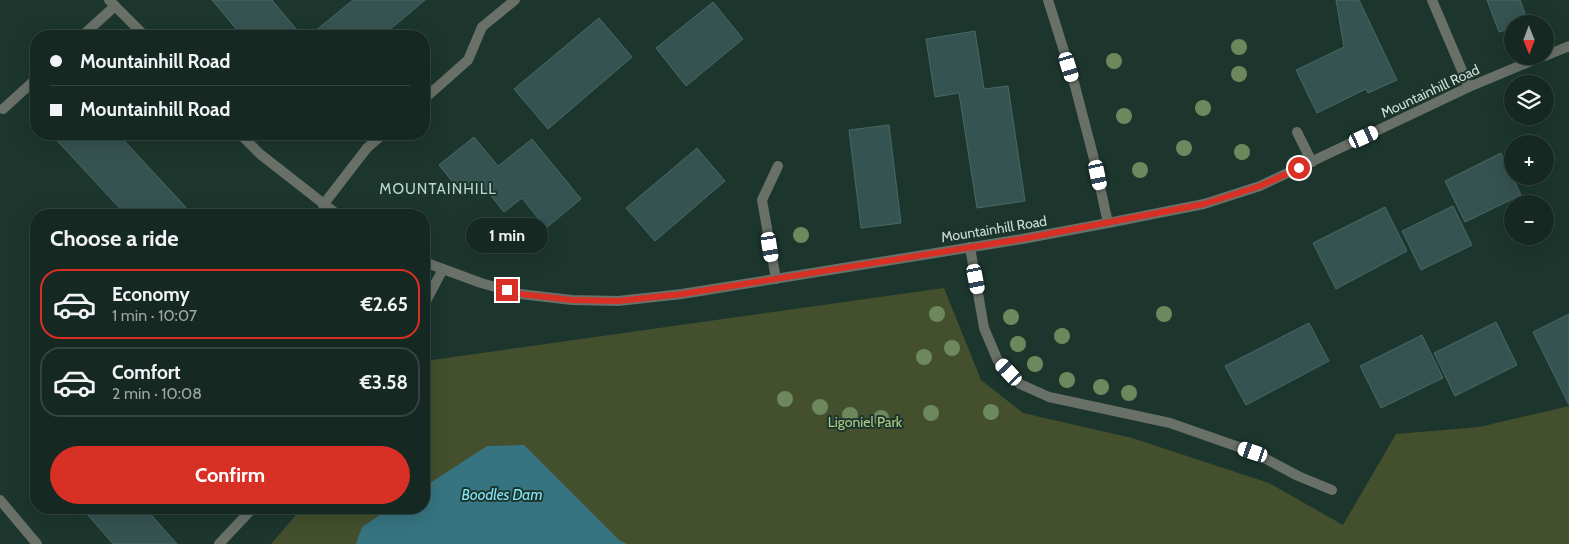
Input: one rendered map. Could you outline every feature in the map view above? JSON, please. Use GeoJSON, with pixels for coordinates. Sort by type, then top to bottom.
{"type":"FeatureCollection","features":[{"type":"Feature","properties":{"kind":"street"},"geometry":{"type":"LineString","coordinates":[[430,94],[468,60],[482,27],[515,0]]}},
{"type":"Feature","properties":{"kind":"street"},"geometry":{"type":"LineString","coordinates":[[1048,0],[1075,86],[1108,223]]}},
{"type":"Feature","properties":{"kind":"street"},"geometry":{"type":"LineString","coordinates":[[1432,0],[1469,87]]}},
{"type":"Feature","properties":{"kind":"street"},"geometry":{"type":"LineString","coordinates":[[87,30],[112,3],[138,30]]}},
{"type":"Feature","properties":{"kind":"street","name":"Mountainhill Road"},"geometry":{"type":"LineString","coordinates":[[1554,52],[1569,46]]}},
{"type":"Feature","properties":{"kind":"street","name":"Mountainhill Road"},"geometry":{"type":"LineString","coordinates":[[430,264],[480,283],[520,294],[572,300],[618,301],[682,294],[1108,223],[1204,204],[1260,186],[1469,87],[1522,65]]}},
{"type":"Feature","properties":{"kind":"street"},"geometry":{"type":"LineString","coordinates":[[3,109],[30,84]]}},
{"type":"Feature","properties":{"kind":"street"},"geometry":{"type":"LineString","coordinates":[[1297,132],[1312,162]]}},
{"type":"Feature","properties":{"kind":"street"},"geometry":{"type":"LineString","coordinates":[[246,140],[260,154],[329,209]]}},
{"type":"Feature","properties":{"kind":"street"},"geometry":{"type":"LineString","coordinates":[[323,205],[367,148],[377,140]]}},
{"type":"Feature","properties":{"kind":"street"},"geometry":{"type":"LineString","coordinates":[[776,279],[762,200],[778,166]]}},
{"type":"Feature","properties":{"kind":"street"},"geometry":{"type":"LineString","coordinates":[[970,247],[984,328],[998,361],[1020,384],[1049,397],[1170,423],[1253,452],[1298,476],[1332,490]]}},
{"type":"Feature","properties":{"kind":"street"},"geometry":{"type":"LineString","coordinates":[[430,293],[442,269]]}},
{"type":"Feature","properties":{"kind":"street"},"geometry":{"type":"LineString","coordinates":[[0,500],[37,544]]}},
{"type":"Feature","properties":{"kind":"street"},"geometry":{"type":"LineString","coordinates":[[219,544],[247,514]]}},
{"type":"Feature","properties":{"kind":"green space","name":"Ligoniel Park"},"geometry":{"type":"Polygon","coordinates":[[[944,288],[981,380],[1023,413],[1132,438],[1269,483],[1343,525],[1396,434],[1479,427],[1569,406],[1569,544],[271,544],[297,514],[430,514],[430,360],[944,288]]]}},
{"type":"Feature","properties":{"kind":"water","name":"Boodles Dam"},"geometry":{"type":"Polygon","coordinates":[[[524,445],[619,540],[627,544],[356,544],[362,527],[382,514],[430,514],[430,483],[487,446],[524,445]]]}},
{"type":"Feature","properties":{"kind":"building"},"geometry":{"type":"Polygon","coordinates":[[[212,0],[272,0],[297,30],[237,30],[212,0]]]}},
{"type":"Feature","properties":{"kind":"building"},"geometry":{"type":"Polygon","coordinates":[[[353,0],[425,0],[389,30],[316,30],[353,0]]]}},
{"type":"Feature","properties":{"kind":"building"},"geometry":{"type":"Polygon","coordinates":[[[1336,0],[1359,0],[1397,80],[1368,93],[1366,89],[1317,113],[1296,70],[1344,47],[1336,0]]]}},
{"type":"Feature","properties":{"kind":"building"},"geometry":{"type":"Polygon","coordinates":[[[1487,0],[1520,0],[1525,15],[1504,15],[1504,30],[1499,32],[1487,0]]]}},
{"type":"Feature","properties":{"kind":"building"},"geometry":{"type":"Polygon","coordinates":[[[713,2],[743,39],[686,86],[656,48],[713,2]]]}},
{"type":"Feature","properties":{"kind":"building"},"geometry":{"type":"Polygon","coordinates":[[[599,18],[632,57],[548,129],[514,89],[599,18]]]}},
{"type":"Feature","properties":{"kind":"building"},"geometry":{"type":"Polygon","coordinates":[[[975,31],[984,89],[1008,86],[1025,201],[977,208],[959,93],[935,97],[926,39],[975,31]]]}},
{"type":"Feature","properties":{"kind":"building"},"geometry":{"type":"Polygon","coordinates":[[[889,125],[901,223],[861,228],[849,130],[889,125]]]}},
{"type":"Feature","properties":{"kind":"building"},"geometry":{"type":"Polygon","coordinates":[[[474,137],[498,166],[532,139],[581,199],[546,228],[522,198],[504,212],[480,182],[463,195],[439,165],[474,137]]]}},
{"type":"Feature","properties":{"kind":"building"},"geometry":{"type":"Polygon","coordinates":[[[57,140],[124,140],[187,209],[120,209],[57,140]]]}},
{"type":"Feature","properties":{"kind":"building"},"geometry":{"type":"Polygon","coordinates":[[[697,148],[725,181],[655,241],[626,208],[697,148]]]}},
{"type":"Feature","properties":{"kind":"building"},"geometry":{"type":"Polygon","coordinates":[[[1501,153],[1504,159],[1504,185],[1516,185],[1521,195],[1504,195],[1504,203],[1465,222],[1445,181],[1501,153]]]}},
{"type":"Feature","properties":{"kind":"building"},"geometry":{"type":"Polygon","coordinates":[[[1453,206],[1472,245],[1421,270],[1402,231],[1453,206]]]}},
{"type":"Feature","properties":{"kind":"building"},"geometry":{"type":"Polygon","coordinates":[[[1385,207],[1407,251],[1336,289],[1313,243],[1385,207]]]}},
{"type":"Feature","properties":{"kind":"building"},"geometry":{"type":"Polygon","coordinates":[[[1569,314],[1569,405],[1533,332],[1569,314]]]}},
{"type":"Feature","properties":{"kind":"building"},"geometry":{"type":"Polygon","coordinates":[[[1496,322],[1517,365],[1455,396],[1434,353],[1496,322]]]}},
{"type":"Feature","properties":{"kind":"building"},"geometry":{"type":"Polygon","coordinates":[[[1309,323],[1329,361],[1246,405],[1225,366],[1309,323]]]}},
{"type":"Feature","properties":{"kind":"building"},"geometry":{"type":"Polygon","coordinates":[[[1422,335],[1443,378],[1381,408],[1360,366],[1422,335]]]}},
{"type":"Feature","properties":{"kind":"building"},"geometry":{"type":"Polygon","coordinates":[[[87,514],[150,514],[177,544],[113,544],[87,514]]]}},
{"type":"Feature","properties":{"kind":"district","name":"MOUNTAINHILL"},"geometry":{"type":"Point","coordinates":[438,189]}},
{"type":"Feature","properties":{"kind":"route"},"geometry":{"type":"LineString","coordinates":[[507,290],[520,294],[572,300],[618,301],[682,294],[1022,239],[1204,204],[1260,186],[1299,168]]}}]}
